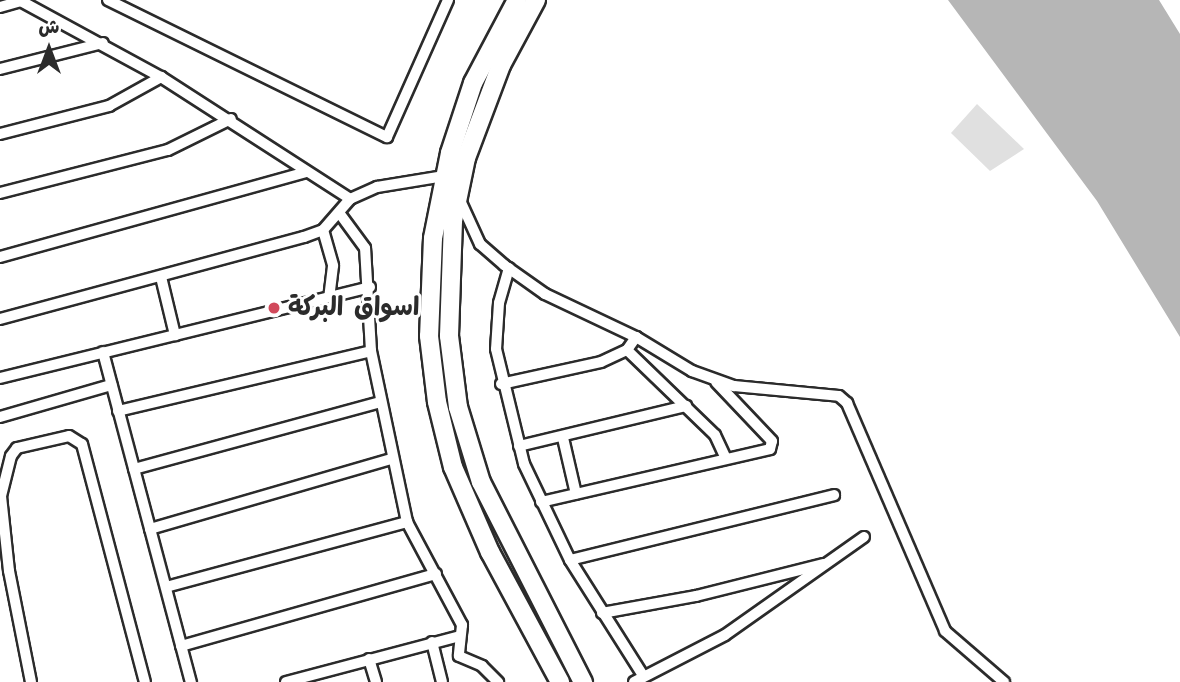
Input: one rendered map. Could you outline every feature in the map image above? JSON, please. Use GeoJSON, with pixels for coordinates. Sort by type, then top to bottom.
{"type":"FeatureCollection","features":[{"type":"Feature","properties":{"kind":"highway"},"geometry":{"type":"LineString","coordinates":[[517,0],[473,83],[458,156],[448,312],[463,426],[489,501],[583,682]]}},
{"type":"Feature","properties":{"kind":"highway"},"geometry":{"type":"LineString","coordinates":[[536,0],[501,65],[458,156],[444,176],[433,238],[428,311],[442,424],[476,522],[560,682]]}},
{"type":"Feature","properties":{"kind":"street"},"geometry":{"type":"LineString","coordinates":[[0,7],[20,0],[103,43],[231,120],[350,199]]}},
{"type":"Feature","properties":{"kind":"street"},"geometry":{"type":"LineString","coordinates":[[108,0],[387,137],[448,0]]}},
{"type":"Feature","properties":{"kind":"street"},"geometry":{"type":"LineString","coordinates":[[0,69],[103,43]]}},
{"type":"Feature","properties":{"kind":"street"},"geometry":{"type":"LineString","coordinates":[[0,134],[109,106],[161,77]]}},
{"type":"Feature","properties":{"kind":"street"},"geometry":{"type":"LineString","coordinates":[[0,193],[168,150],[231,120]]}},
{"type":"Feature","properties":{"kind":"street"},"geometry":{"type":"LineString","coordinates":[[0,257],[306,172]]}},
{"type":"Feature","properties":{"kind":"street"},"geometry":{"type":"LineString","coordinates":[[0,319],[161,277],[323,230],[340,214],[350,199],[393,182],[444,176]]}},
{"type":"Feature","properties":{"kind":"street"},"geometry":{"type":"LineString","coordinates":[[457,195],[480,244],[545,294],[636,337],[714,380],[755,389],[839,396],[847,404],[945,631],[1004,682]]}},
{"type":"Feature","properties":{"kind":"street"},"geometry":{"type":"LineString","coordinates":[[340,214],[365,248],[370,287],[371,351],[391,459],[407,522],[462,625],[459,656],[482,666],[498,682]]}},
{"type":"Feature","properties":{"kind":"street"},"geometry":{"type":"LineString","coordinates":[[323,230],[333,266],[329,297]]}},
{"type":"Feature","properties":{"kind":"street"},"geometry":{"type":"LineString","coordinates":[[509,268],[496,329],[501,384],[519,446],[541,502],[570,560],[644,677]]}},
{"type":"Feature","properties":{"kind":"street"},"geometry":{"type":"LineString","coordinates":[[161,277],[174,335]]}},
{"type":"Feature","properties":{"kind":"street"},"geometry":{"type":"LineString","coordinates":[[0,378],[370,287]]}},
{"type":"Feature","properties":{"kind":"street"},"geometry":{"type":"LineString","coordinates":[[501,384],[579,368],[627,350],[636,337]]}},
{"type":"Feature","properties":{"kind":"street"},"geometry":{"type":"LineString","coordinates":[[627,350],[715,435],[726,459]]}},
{"type":"Feature","properties":{"kind":"street"},"geometry":{"type":"LineString","coordinates":[[118,411],[371,351]]}},
{"type":"Feature","properties":{"kind":"street"},"geometry":{"type":"LineString","coordinates":[[103,352],[191,682]]}},
{"type":"Feature","properties":{"kind":"street"},"geometry":{"type":"LineString","coordinates":[[541,502],[770,449],[772,441],[714,380]]}},
{"type":"Feature","properties":{"kind":"street"},"geometry":{"type":"LineString","coordinates":[[0,417],[111,385]]}},
{"type":"Feature","properties":{"kind":"street"},"geometry":{"type":"LineString","coordinates":[[134,469],[380,402]]}},
{"type":"Feature","properties":{"kind":"street"},"geometry":{"type":"LineString","coordinates":[[519,446],[564,438],[686,406]]}},
{"type":"Feature","properties":{"kind":"street"},"geometry":{"type":"LineString","coordinates":[[31,682],[4,572],[1,505],[10,456],[21,446],[77,438],[83,448],[145,682]]}},
{"type":"Feature","properties":{"kind":"street"},"geometry":{"type":"LineString","coordinates":[[564,438],[576,494]]}},
{"type":"Feature","properties":{"kind":"street"},"geometry":{"type":"LineString","coordinates":[[150,528],[391,459]]}},
{"type":"Feature","properties":{"kind":"street"},"geometry":{"type":"LineString","coordinates":[[570,560],[834,495]]}},
{"type":"Feature","properties":{"kind":"street"},"geometry":{"type":"LineString","coordinates":[[166,587],[407,522]]}},
{"type":"Feature","properties":{"kind":"street"},"geometry":{"type":"LineString","coordinates":[[634,682],[725,635],[864,537]]}},
{"type":"Feature","properties":{"kind":"street"},"geometry":{"type":"LineString","coordinates":[[602,613],[696,596],[831,561]]}},
{"type":"Feature","properties":{"kind":"street"},"geometry":{"type":"LineString","coordinates":[[181,646],[436,574]]}},
{"type":"Feature","properties":{"kind":"street"},"geometry":{"type":"LineString","coordinates":[[286,682],[312,678],[369,659],[460,636]]}},
{"type":"Feature","properties":{"kind":"street"},"geometry":{"type":"LineString","coordinates":[[432,642],[442,682]]}},
{"type":"Feature","properties":{"kind":"street"},"geometry":{"type":"LineString","coordinates":[[369,659],[376,682]]}},
{"type":"Feature","properties":{"kind":"shaded area"},"geometry":{"type":"Polygon","coordinates":[[[948,0],[1159,0],[1180,34],[1180,337],[1097,201],[948,0]]]}},
{"type":"Feature","properties":{"kind":"shaded area"},"geometry":{"type":"Polygon","coordinates":[[[977,104],[1024,149],[990,171],[951,133],[977,104]]]}},
{"type":"Feature","properties":{"kind":"place","name":"اسواق البركة"},"geometry":{"type":"Point","coordinates":[274,308]}}]}
